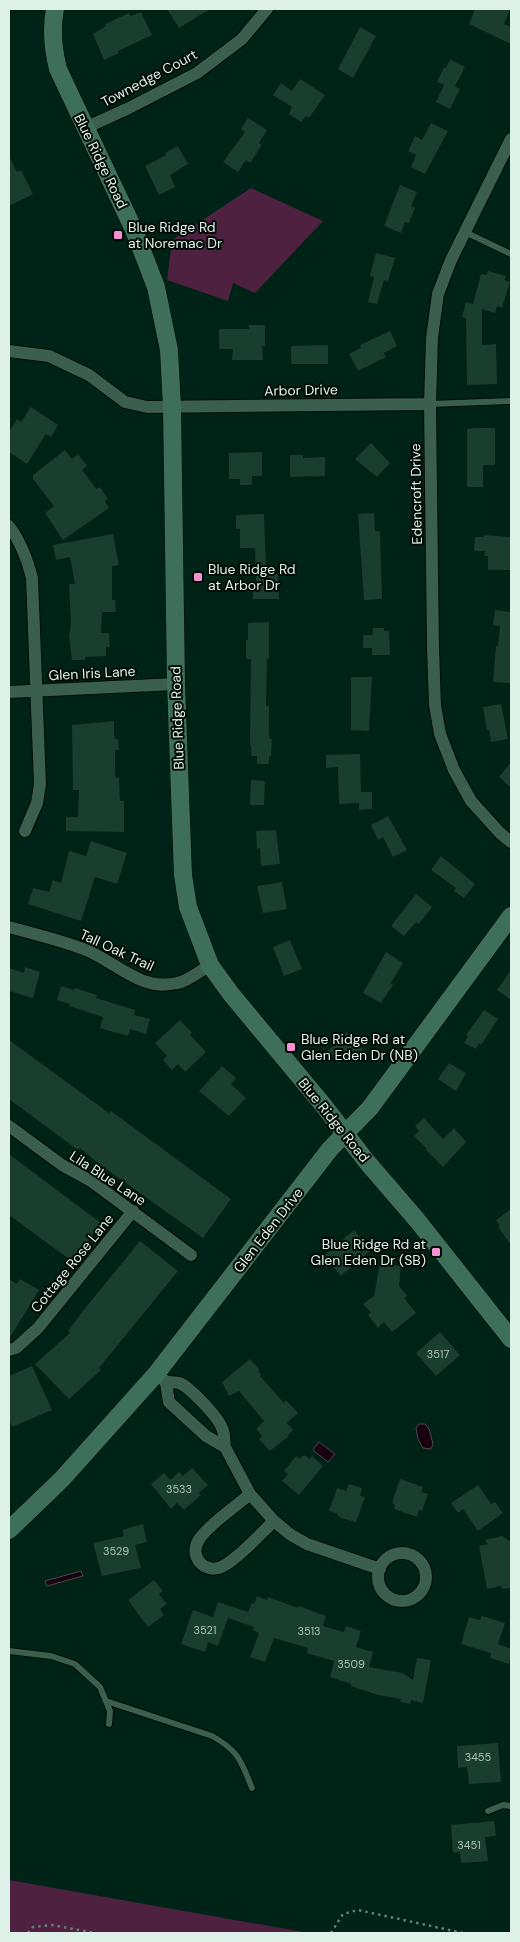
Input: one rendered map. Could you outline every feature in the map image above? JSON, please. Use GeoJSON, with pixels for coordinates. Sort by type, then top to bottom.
{"type":"FeatureCollection","features":[{"type":"Feature","properties":{"kind":"main road","name":"Blue Ridge Road"},"geometry":{"type":"LineString","coordinates":[[55,9],[53,40],[58,69],[130,221],[156,287],[169,350],[172,407],[176,684],[183,875],[188,906],[210,965],[231,994],[367,1162],[417,1220],[511,1339]]}},
{"type":"Feature","properties":{"kind":"main road","name":"Glen Eden Drive"},"geometry":{"type":"LineString","coordinates":[[9,1530],[161,1378],[330,1149],[370,1108],[511,916]]}},
{"type":"Feature","properties":{"kind":"street","name":"Townedge Court"},"geometry":{"type":"LineString","coordinates":[[85,128],[197,73],[242,39],[267,9]]}},
{"type":"Feature","properties":{"kind":"street","name":"Edencroft Drive"},"geometry":{"type":"LineString","coordinates":[[511,139],[451,260],[438,294],[432,338],[430,404],[433,648],[435,705],[440,734],[454,770],[471,801],[500,833],[511,842]]}},
{"type":"Feature","properties":{"kind":"street","name":"Arbor Drive"},"geometry":{"type":"LineString","coordinates":[[9,351],[48,356],[89,375],[125,402],[147,407],[430,404]]}},
{"type":"Feature","properties":{"kind":"street"},"geometry":{"type":"LineString","coordinates":[[9,526],[26,555],[32,578],[40,784],[37,803],[25,831]]}},
{"type":"Feature","properties":{"kind":"street","name":"Glen Iris Lane"},"geometry":{"type":"LineString","coordinates":[[9,692],[176,684]]}},
{"type":"Feature","properties":{"kind":"street","name":"Tall Oak Trail"},"geometry":{"type":"LineString","coordinates":[[9,927],[85,950],[128,975],[145,982],[161,985],[178,983],[210,965]]}},
{"type":"Feature","properties":{"kind":"street","name":"Lila Blue Lane"},"geometry":{"type":"LineString","coordinates":[[9,1126],[62,1165],[91,1181],[134,1211],[191,1255]]}},
{"type":"Feature","properties":{"kind":"street","name":"Cottage Rose Lane"},"geometry":{"type":"LineString","coordinates":[[9,1350],[16,1348],[38,1328],[134,1211]]}},
{"type":"Feature","properties":{"kind":"street"},"geometry":{"type":"LineString","coordinates":[[161,1378],[169,1402],[206,1436],[224,1448],[250,1494],[274,1521],[291,1535],[307,1544],[380,1569]]}},
{"type":"Feature","properties":{"kind":"street"},"geometry":{"type":"LineString","coordinates":[[161,1378],[179,1383],[190,1390],[222,1426],[224,1448]]}},
{"type":"Feature","properties":{"kind":"street"},"geometry":{"type":"LineString","coordinates":[[250,1494],[199,1539],[196,1547],[196,1556],[200,1563],[212,1568],[224,1566],[274,1521]]}},
{"type":"Feature","properties":{"kind":"lane"},"geometry":{"type":"LineString","coordinates":[[465,232],[511,254]]}},
{"type":"Feature","properties":{"kind":"lane"},"geometry":{"type":"LineString","coordinates":[[430,404],[511,401]]}},
{"type":"Feature","properties":{"kind":"lane"},"geometry":{"type":"LineString","coordinates":[[9,1651],[51,1656],[75,1664],[100,1687],[110,1711],[109,1724]]}},
{"type":"Feature","properties":{"kind":"lane"},"geometry":{"type":"LineString","coordinates":[[106,1702],[212,1736],[226,1743],[238,1755],[252,1788]]}},
{"type":"Feature","properties":{"kind":"lane"},"geometry":{"type":"LineString","coordinates":[[488,1811],[503,1805],[511,1806]]}},
{"type":"Feature","properties":{"kind":"path"},"geometry":{"type":"LineString","coordinates":[[331,1933],[343,1914],[358,1910],[463,1933]]}},
{"type":"Feature","properties":{"kind":"path"},"geometry":{"type":"LineString","coordinates":[[28,1933],[33,1927],[52,1924],[95,1933]]}},
{"type":"Feature","properties":{"kind":"shaded area"},"geometry":{"type":"Polygon","coordinates":[[[251,188],[323,221],[255,293],[233,283],[228,301],[167,280],[172,240],[251,188]]]}},
{"type":"Feature","properties":{"kind":"shaded area"},"geometry":{"type":"Polygon","coordinates":[[[419,1424],[425,1424],[429,1429],[433,1444],[431,1449],[423,1448],[418,1439],[416,1428],[419,1424]]]}},
{"type":"Feature","properties":{"kind":"shaded area"},"geometry":{"type":"Polygon","coordinates":[[[319,1442],[335,1454],[328,1462],[313,1450],[319,1442]]]}},
{"type":"Feature","properties":{"kind":"shaded area"},"geometry":{"type":"Polygon","coordinates":[[[81,1571],[83,1576],[47,1586],[45,1581],[81,1571]]]}},
{"type":"Feature","properties":{"kind":"shaded area"},"geometry":{"type":"Polygon","coordinates":[[[9,1880],[309,1933],[9,1933],[9,1880]]]}},
{"type":"Feature","properties":{"kind":"building"},"geometry":{"type":"Polygon","coordinates":[[[167,9],[210,9],[179,28],[167,9]]]}},
{"type":"Feature","properties":{"kind":"building"},"geometry":{"type":"Polygon","coordinates":[[[475,9],[510,9],[504,24],[511,27],[511,44],[469,24],[475,9]]]}},
{"type":"Feature","properties":{"kind":"building"},"geometry":{"type":"Polygon","coordinates":[[[141,12],[152,35],[118,51],[119,53],[104,60],[93,34],[106,26],[105,24],[129,13],[131,16],[141,12]]]}},
{"type":"Feature","properties":{"kind":"building"},"geometry":{"type":"Polygon","coordinates":[[[360,27],[376,36],[353,78],[338,69],[360,27]]]}},
{"type":"Feature","properties":{"kind":"building"},"geometry":{"type":"Polygon","coordinates":[[[450,59],[465,67],[455,86],[460,89],[450,109],[436,102],[444,85],[437,82],[450,59]]]}},
{"type":"Feature","properties":{"kind":"building"},"geometry":{"type":"Polygon","coordinates":[[[300,79],[325,95],[309,118],[306,116],[301,122],[289,114],[292,107],[273,95],[281,83],[292,91],[300,79]]]}},
{"type":"Feature","properties":{"kind":"building"},"geometry":{"type":"Polygon","coordinates":[[[248,118],[267,130],[259,143],[262,145],[250,163],[246,160],[238,172],[223,162],[245,132],[241,129],[248,118]]]}},
{"type":"Feature","properties":{"kind":"building"},"geometry":{"type":"Polygon","coordinates":[[[431,123],[448,131],[425,174],[411,167],[416,155],[408,151],[415,136],[422,140],[431,123]]]}},
{"type":"Feature","properties":{"kind":"building"},"geometry":{"type":"Polygon","coordinates":[[[178,146],[188,164],[170,175],[175,187],[159,195],[145,166],[178,146]]]}},
{"type":"Feature","properties":{"kind":"building"},"geometry":{"type":"Polygon","coordinates":[[[9,156],[17,172],[21,170],[33,194],[9,206],[9,156]]]}},
{"type":"Feature","properties":{"kind":"building"},"geometry":{"type":"Polygon","coordinates":[[[400,185],[417,192],[411,206],[415,208],[409,223],[405,222],[401,233],[384,226],[400,185]]]}},
{"type":"Feature","properties":{"kind":"building"},"geometry":{"type":"Polygon","coordinates":[[[376,253],[395,258],[388,281],[384,280],[377,304],[368,302],[374,277],[370,276],[376,253]]]}},
{"type":"Feature","properties":{"kind":"building"},"geometry":{"type":"Polygon","coordinates":[[[488,271],[506,276],[505,280],[510,282],[502,308],[497,306],[495,313],[482,309],[482,345],[496,344],[497,384],[467,385],[466,318],[462,317],[466,302],[473,304],[481,274],[487,275],[488,271]]]}},
{"type":"Feature","properties":{"kind":"building"},"geometry":{"type":"Polygon","coordinates":[[[249,325],[265,325],[265,346],[262,346],[263,360],[232,360],[233,349],[219,349],[219,329],[249,329],[249,325]]]}},
{"type":"Feature","properties":{"kind":"building"},"geometry":{"type":"Polygon","coordinates":[[[390,331],[397,346],[384,353],[386,357],[358,371],[349,354],[361,348],[360,345],[390,331]]]}},
{"type":"Feature","properties":{"kind":"building"},"geometry":{"type":"Polygon","coordinates":[[[328,345],[328,364],[291,364],[291,346],[328,345]]]}},
{"type":"Feature","properties":{"kind":"building"},"geometry":{"type":"Polygon","coordinates":[[[31,407],[58,425],[51,437],[46,434],[27,464],[9,452],[9,432],[17,419],[21,422],[31,407]]]}},
{"type":"Feature","properties":{"kind":"building"},"geometry":{"type":"Polygon","coordinates":[[[495,428],[495,465],[483,465],[483,487],[467,487],[467,429],[495,428]]]}},
{"type":"Feature","properties":{"kind":"building"},"geometry":{"type":"Polygon","coordinates":[[[371,443],[390,463],[377,477],[355,459],[371,443]]]}},
{"type":"Feature","properties":{"kind":"building"},"geometry":{"type":"Polygon","coordinates":[[[65,450],[72,459],[78,454],[87,466],[82,470],[96,489],[100,487],[108,499],[105,501],[109,508],[63,540],[45,513],[54,506],[33,479],[33,475],[65,450]]]}},
{"type":"Feature","properties":{"kind":"building"},"geometry":{"type":"Polygon","coordinates":[[[262,452],[262,476],[252,476],[252,485],[240,485],[240,479],[229,479],[229,453],[262,452]]]}},
{"type":"Feature","properties":{"kind":"building"},"geometry":{"type":"Polygon","coordinates":[[[290,455],[303,455],[303,458],[325,457],[325,476],[290,477],[290,455]]]}},
{"type":"Feature","properties":{"kind":"building"},"geometry":{"type":"Polygon","coordinates":[[[374,513],[375,531],[380,531],[382,599],[364,600],[358,514],[374,513]]]}},
{"type":"Feature","properties":{"kind":"building"},"geometry":{"type":"Polygon","coordinates":[[[264,514],[266,567],[275,567],[276,574],[278,574],[279,599],[253,599],[253,583],[256,583],[255,548],[240,548],[240,529],[236,529],[236,515],[264,514]]]}},
{"type":"Feature","properties":{"kind":"building"},"geometry":{"type":"Polygon","coordinates":[[[113,534],[119,565],[112,566],[112,600],[115,600],[116,612],[102,612],[101,633],[109,633],[110,647],[106,647],[106,656],[85,657],[85,660],[72,660],[69,636],[71,623],[69,584],[75,584],[70,557],[56,560],[53,545],[113,534]]]}},
{"type":"Feature","properties":{"kind":"building"},"geometry":{"type":"Polygon","coordinates":[[[484,535],[510,537],[510,570],[488,570],[488,556],[485,556],[485,551],[474,551],[475,537],[484,537],[484,535]]]}},
{"type":"Feature","properties":{"kind":"building"},"geometry":{"type":"Polygon","coordinates":[[[495,610],[511,612],[511,683],[493,682],[500,626],[493,625],[495,610]]]}},
{"type":"Feature","properties":{"kind":"building"},"geometry":{"type":"Polygon","coordinates":[[[269,622],[266,706],[269,706],[269,735],[270,739],[272,739],[271,756],[269,756],[269,764],[257,764],[257,756],[251,756],[250,746],[251,659],[246,659],[246,640],[248,640],[248,623],[269,622]]]}},
{"type":"Feature","properties":{"kind":"building"},"geometry":{"type":"Polygon","coordinates":[[[373,628],[384,628],[384,631],[389,631],[390,655],[372,655],[372,648],[363,648],[363,635],[372,635],[373,628]]]}},
{"type":"Feature","properties":{"kind":"building"},"geometry":{"type":"Polygon","coordinates":[[[351,677],[372,677],[369,731],[351,730],[351,677]]]}},
{"type":"Feature","properties":{"kind":"building"},"geometry":{"type":"Polygon","coordinates":[[[501,704],[508,739],[491,742],[483,707],[501,704]]]}},
{"type":"Feature","properties":{"kind":"building"},"geometry":{"type":"Polygon","coordinates":[[[114,721],[115,739],[118,739],[119,750],[115,750],[115,772],[116,778],[119,778],[120,801],[124,801],[124,832],[66,831],[66,817],[78,817],[79,790],[73,790],[72,725],[114,721]]]}},
{"type":"Feature","properties":{"kind":"building"},"geometry":{"type":"Polygon","coordinates":[[[360,754],[361,792],[372,792],[372,809],[359,810],[359,803],[339,804],[338,767],[326,768],[326,755],[360,754]]]}},
{"type":"Feature","properties":{"kind":"building"},"geometry":{"type":"Polygon","coordinates":[[[511,762],[511,788],[499,777],[511,762]]]}},
{"type":"Feature","properties":{"kind":"building"},"geometry":{"type":"Polygon","coordinates":[[[251,780],[265,781],[264,805],[250,805],[251,780]]]}},
{"type":"Feature","properties":{"kind":"building"},"geometry":{"type":"Polygon","coordinates":[[[388,816],[407,850],[393,857],[383,837],[378,840],[371,825],[388,816]]]}},
{"type":"Feature","properties":{"kind":"building"},"geometry":{"type":"Polygon","coordinates":[[[276,830],[280,864],[261,866],[260,848],[257,849],[256,831],[276,830]]]}},
{"type":"Feature","properties":{"kind":"building"},"geometry":{"type":"Polygon","coordinates":[[[91,841],[127,853],[117,884],[95,877],[81,921],[28,904],[33,888],[49,892],[53,880],[61,883],[69,851],[86,856],[91,841]]]}},
{"type":"Feature","properties":{"kind":"building"},"geometry":{"type":"Polygon","coordinates":[[[441,856],[475,884],[464,898],[454,891],[456,888],[431,870],[441,856]]]}},
{"type":"Feature","properties":{"kind":"building"},"geometry":{"type":"Polygon","coordinates":[[[282,882],[287,909],[263,913],[257,886],[282,882]]]}},
{"type":"Feature","properties":{"kind":"building"},"geometry":{"type":"Polygon","coordinates":[[[416,894],[432,907],[419,924],[416,922],[404,936],[391,926],[416,894]]]}},
{"type":"Feature","properties":{"kind":"building"},"geometry":{"type":"Polygon","coordinates":[[[290,940],[302,969],[284,976],[273,947],[290,940]]]}},
{"type":"Feature","properties":{"kind":"building"},"geometry":{"type":"Polygon","coordinates":[[[386,952],[403,963],[391,983],[393,985],[381,1003],[363,993],[386,952]]]}},
{"type":"Feature","properties":{"kind":"building"},"geometry":{"type":"Polygon","coordinates":[[[25,967],[40,972],[33,998],[9,991],[9,968],[24,973],[25,967]]]}},
{"type":"Feature","properties":{"kind":"building"},"geometry":{"type":"Polygon","coordinates":[[[511,970],[511,1000],[497,990],[511,970]]]}},
{"type":"Feature","properties":{"kind":"building"},"geometry":{"type":"Polygon","coordinates":[[[61,986],[97,995],[96,998],[135,1010],[134,1015],[150,1019],[146,1034],[130,1029],[128,1036],[100,1028],[103,1017],[57,1000],[61,986]]]}},
{"type":"Feature","properties":{"kind":"building"},"geometry":{"type":"Polygon","coordinates":[[[484,1010],[498,1019],[481,1045],[479,1043],[476,1049],[464,1043],[468,1036],[466,1035],[484,1010]]]}},
{"type":"Feature","properties":{"kind":"building"},"geometry":{"type":"Polygon","coordinates":[[[180,1020],[192,1033],[190,1035],[206,1052],[185,1072],[178,1064],[172,1070],[163,1060],[167,1056],[155,1043],[180,1020]]]}},
{"type":"Feature","properties":{"kind":"building"},"geometry":{"type":"Polygon","coordinates":[[[346,1032],[363,1049],[352,1061],[346,1056],[339,1064],[327,1052],[346,1032]]]}},
{"type":"Feature","properties":{"kind":"building"},"geometry":{"type":"Polygon","coordinates":[[[9,1040],[109,1113],[111,1111],[231,1199],[203,1238],[102,1166],[80,1148],[78,1150],[9,1099],[9,1040]]]}},
{"type":"Feature","properties":{"kind":"building"},"geometry":{"type":"Polygon","coordinates":[[[449,1063],[466,1073],[456,1091],[438,1079],[449,1063]]]}},
{"type":"Feature","properties":{"kind":"building"},"geometry":{"type":"Polygon","coordinates":[[[222,1066],[236,1078],[231,1084],[246,1098],[229,1116],[199,1091],[222,1066]]]}},
{"type":"Feature","properties":{"kind":"building"},"geometry":{"type":"Polygon","coordinates":[[[424,1118],[443,1139],[454,1128],[466,1142],[443,1167],[414,1136],[419,1131],[415,1126],[424,1118]]]}},
{"type":"Feature","properties":{"kind":"building"},"geometry":{"type":"Polygon","coordinates":[[[9,1154],[101,1223],[73,1262],[9,1215],[9,1154]]]}},
{"type":"Feature","properties":{"kind":"building"},"geometry":{"type":"Polygon","coordinates":[[[511,1209],[511,1245],[498,1227],[500,1226],[496,1220],[511,1209]]]}},
{"type":"Feature","properties":{"kind":"building"},"geometry":{"type":"Polygon","coordinates":[[[354,1230],[371,1250],[341,1276],[331,1264],[326,1268],[319,1260],[354,1230]]]}},
{"type":"Feature","properties":{"kind":"building"},"geometry":{"type":"Polygon","coordinates":[[[140,1241],[178,1271],[99,1368],[101,1370],[69,1399],[35,1364],[70,1333],[68,1331],[82,1312],[140,1241]]]}},
{"type":"Feature","properties":{"kind":"building"},"geometry":{"type":"Polygon","coordinates":[[[380,1263],[401,1266],[399,1286],[407,1296],[404,1298],[416,1313],[392,1332],[384,1322],[378,1328],[368,1315],[371,1313],[363,1304],[374,1296],[380,1263]]]}},
{"type":"Feature","properties":{"kind":"building"},"geometry":{"type":"Polygon","coordinates":[[[9,1279],[17,1284],[20,1279],[39,1290],[9,1339],[9,1279]]]}},
{"type":"Feature","properties":{"kind":"building"},"geometry":{"type":"Polygon","coordinates":[[[440,1332],[460,1355],[436,1376],[416,1353],[440,1332]]]}},
{"type":"Feature","properties":{"kind":"building"},"geometry":{"type":"Polygon","coordinates":[[[250,1359],[260,1370],[258,1371],[260,1376],[284,1403],[286,1400],[298,1413],[287,1423],[293,1430],[289,1436],[270,1451],[259,1439],[262,1436],[256,1429],[264,1421],[239,1391],[229,1396],[222,1382],[250,1359]]]}},
{"type":"Feature","properties":{"kind":"building"},"geometry":{"type":"Polygon","coordinates":[[[32,1366],[52,1410],[12,1427],[9,1419],[9,1376],[32,1366]]]}},
{"type":"Feature","properties":{"kind":"building"},"geometry":{"type":"Polygon","coordinates":[[[304,1455],[310,1459],[312,1456],[323,1466],[299,1495],[282,1481],[288,1474],[284,1471],[296,1456],[300,1459],[304,1455]]]}},
{"type":"Feature","properties":{"kind":"building"},"geometry":{"type":"Polygon","coordinates":[[[192,1468],[208,1485],[199,1493],[201,1495],[184,1510],[177,1503],[171,1509],[151,1484],[164,1473],[170,1480],[179,1472],[183,1476],[192,1468]]]}},
{"type":"Feature","properties":{"kind":"building"},"geometry":{"type":"Polygon","coordinates":[[[400,1479],[423,1487],[421,1492],[428,1494],[422,1511],[419,1510],[417,1517],[394,1509],[395,1505],[392,1503],[400,1479]]]}},
{"type":"Feature","properties":{"kind":"building"},"geometry":{"type":"Polygon","coordinates":[[[349,1484],[362,1488],[360,1496],[365,1497],[356,1522],[341,1518],[338,1514],[329,1511],[337,1488],[346,1491],[349,1484]]]}},
{"type":"Feature","properties":{"kind":"building"},"geometry":{"type":"Polygon","coordinates":[[[478,1485],[491,1504],[495,1502],[503,1513],[478,1531],[463,1509],[458,1513],[451,1503],[478,1485]]]}},
{"type":"Feature","properties":{"kind":"building"},"geometry":{"type":"Polygon","coordinates":[[[143,1524],[147,1542],[135,1545],[141,1568],[102,1576],[93,1543],[124,1536],[122,1530],[143,1524]]]}},
{"type":"Feature","properties":{"kind":"building"},"geometry":{"type":"Polygon","coordinates":[[[502,1536],[511,1542],[511,1588],[502,1589],[501,1586],[487,1589],[479,1546],[488,1544],[485,1540],[502,1536]]]}},
{"type":"Feature","properties":{"kind":"building"},"geometry":{"type":"Polygon","coordinates":[[[154,1580],[163,1591],[159,1594],[167,1604],[160,1609],[164,1615],[148,1627],[128,1600],[154,1580]]]}},
{"type":"Feature","properties":{"kind":"building"},"geometry":{"type":"Polygon","coordinates":[[[257,1596],[267,1600],[268,1597],[326,1616],[323,1626],[344,1632],[346,1626],[361,1631],[356,1647],[373,1652],[369,1667],[403,1673],[413,1680],[417,1658],[431,1660],[423,1703],[411,1700],[410,1704],[400,1702],[401,1699],[378,1695],[330,1677],[334,1661],[307,1653],[308,1648],[274,1638],[265,1662],[250,1657],[259,1633],[252,1630],[254,1627],[228,1618],[218,1646],[208,1642],[205,1652],[181,1644],[193,1610],[213,1617],[218,1602],[248,1612],[257,1596]]]}},
{"type":"Feature","properties":{"kind":"building"},"geometry":{"type":"Polygon","coordinates":[[[482,1616],[505,1623],[498,1644],[511,1649],[509,1664],[490,1658],[491,1653],[461,1644],[469,1617],[480,1620],[482,1616]]]}},
{"type":"Feature","properties":{"kind":"building"},"geometry":{"type":"Polygon","coordinates":[[[498,1743],[501,1782],[469,1784],[467,1767],[458,1768],[457,1746],[498,1743]]]}},
{"type":"Feature","properties":{"kind":"building"},"geometry":{"type":"Polygon","coordinates":[[[494,1821],[496,1836],[485,1837],[488,1861],[461,1863],[460,1852],[453,1853],[451,1825],[494,1821]]]}},
{"type":"Feature","properties":{"kind":"place","name":"Blue Ridge Rd at Noremac Dr"},"geometry":{"type":"Point","coordinates":[118,235]}},
{"type":"Feature","properties":{"kind":"place","name":"Blue Ridge Rd at Arbor Dr"},"geometry":{"type":"Point","coordinates":[198,577]}},
{"type":"Feature","properties":{"kind":"place","name":"Blue Ridge Rd at Glen Eden Dr (NB)"},"geometry":{"type":"Point","coordinates":[291,1047]}},
{"type":"Feature","properties":{"kind":"place","name":"Blue Ridge Rd at Glen Eden Dr (SB)"},"geometry":{"type":"Point","coordinates":[436,1252]}}]}
